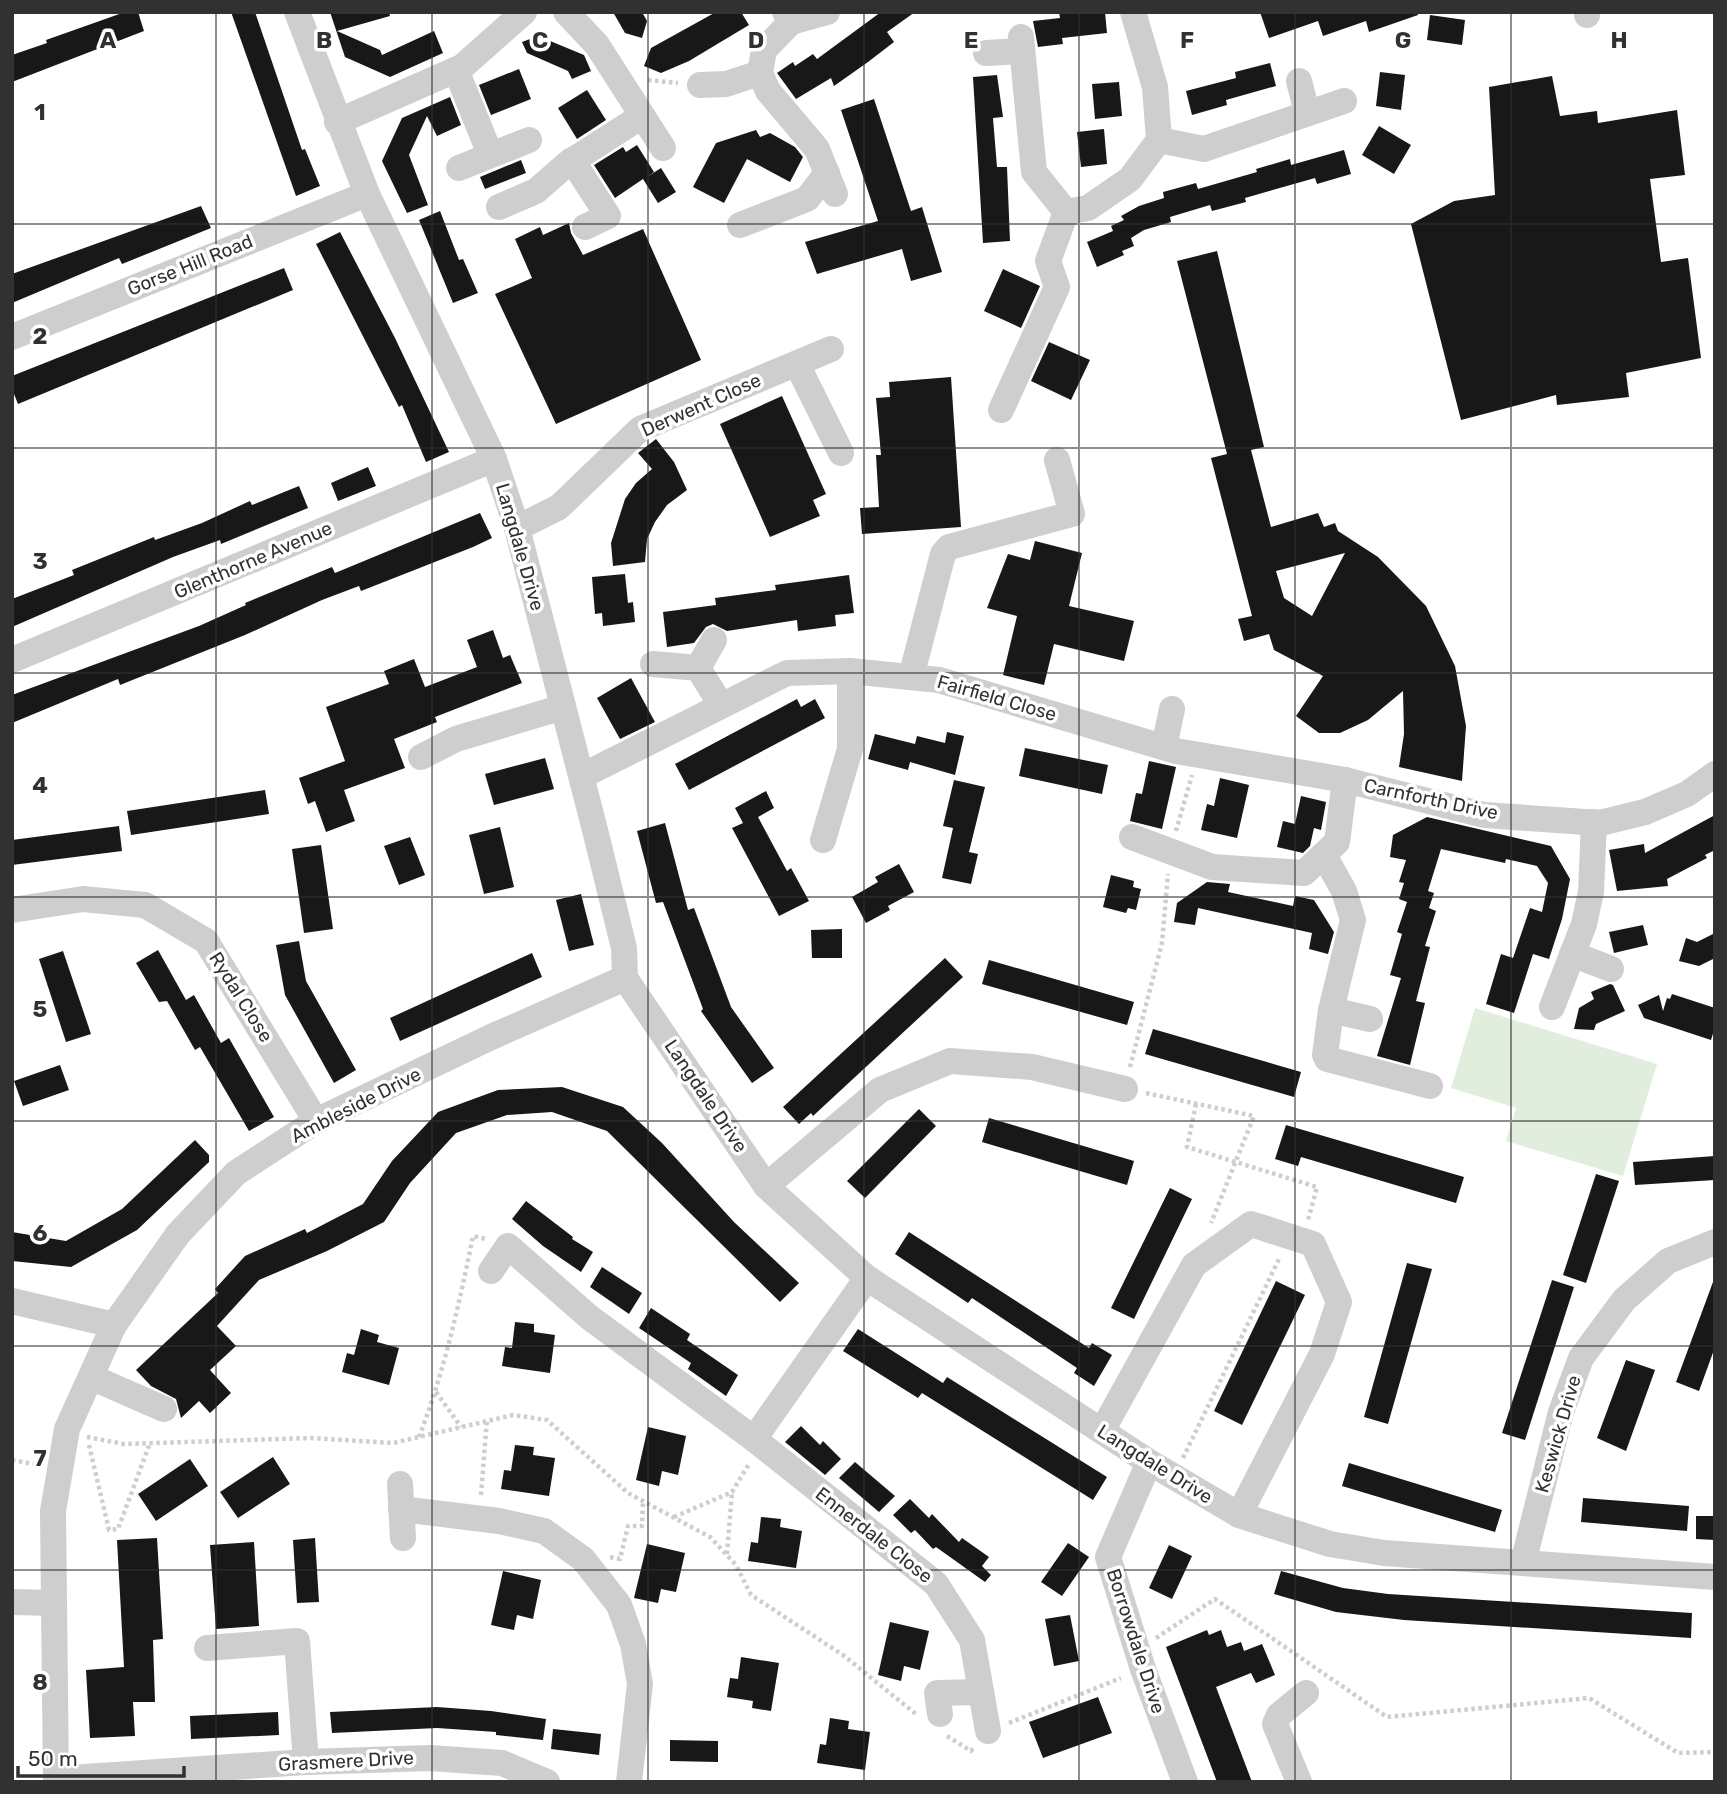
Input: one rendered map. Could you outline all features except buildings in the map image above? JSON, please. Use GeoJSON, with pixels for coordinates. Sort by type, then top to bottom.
{"type":"FeatureCollection","features":[{"type":"Feature","properties":{"kind":"street","name":"Langdale Drive"},"geometry":{"type":"LineString","coordinates":[[297,12],[367,194],[494,460],[517,528],[582,776],[624,948],[625,978],[766,1186],[867,1278],[1149,1462],[1239,1515],[1329,1544],[1384,1553],[1715,1577]]}},
{"type":"Feature","properties":{"kind":"street"},"geometry":{"type":"LineString","coordinates":[[566,12],[597,45],[663,148]]}},
{"type":"Feature","properties":{"kind":"street"},"geometry":{"type":"LineString","coordinates":[[740,225],[807,199],[831,184],[817,149],[768,91],[760,73],[764,50],[788,17],[827,12]]}},
{"type":"Feature","properties":{"kind":"street"},"geometry":{"type":"LineString","coordinates":[[1066,212],[1088,208],[1130,179],[1159,140],[1155,87],[1133,12]]}},
{"type":"Feature","properties":{"kind":"street"},"geometry":{"type":"LineString","coordinates":[[338,122],[456,70],[520,13]]}},
{"type":"Feature","properties":{"kind":"street"},"geometry":{"type":"LineString","coordinates":[[986,53],[1021,44],[1034,172],[1066,212]]}},
{"type":"Feature","properties":{"kind":"street"},"geometry":{"type":"LineString","coordinates":[[456,70],[490,154]]}},
{"type":"Feature","properties":{"kind":"street"},"geometry":{"type":"LineString","coordinates":[[700,85],[726,84],[760,73]]}},
{"type":"Feature","properties":{"kind":"street"},"geometry":{"type":"LineString","coordinates":[[1299,81],[1307,113]]}},
{"type":"Feature","properties":{"kind":"street"},"geometry":{"type":"LineString","coordinates":[[1159,140],[1204,149],[1344,101]]}},
{"type":"Feature","properties":{"kind":"street"},"geometry":{"type":"LineString","coordinates":[[499,207],[536,191],[572,160],[642,116]]}},
{"type":"Feature","properties":{"kind":"street"},"geometry":{"type":"LineString","coordinates":[[459,168],[529,140]]}},
{"type":"Feature","properties":{"kind":"street"},"geometry":{"type":"LineString","coordinates":[[572,160],[608,216],[585,227]]}},
{"type":"Feature","properties":{"kind":"street","name":"Gorse Hill Road"},"geometry":{"type":"LineString","coordinates":[[12,337],[367,194]]}},
{"type":"Feature","properties":{"kind":"street"},"geometry":{"type":"LineString","coordinates":[[1001,410],[1057,287],[1048,261],[1066,212]]}},
{"type":"Feature","properties":{"kind":"street","name":"Derwent Close"},"geometry":{"type":"LineString","coordinates":[[517,528],[559,507],[640,429],[831,349]]}},
{"type":"Feature","properties":{"kind":"street"},"geometry":{"type":"LineString","coordinates":[[797,364],[841,453]]}},
{"type":"Feature","properties":{"kind":"street","name":"Glenthorne Avenue"},"geometry":{"type":"LineString","coordinates":[[12,660],[494,460]]}},
{"type":"Feature","properties":{"kind":"street"},"geometry":{"type":"LineString","coordinates":[[911,677],[943,554],[949,547],[1072,514],[1057,460]]}},
{"type":"Feature","properties":{"kind":"street"},"geometry":{"type":"LineString","coordinates":[[698,668],[714,640]]}},
{"type":"Feature","properties":{"kind":"street"},"geometry":{"type":"LineString","coordinates":[[653,664],[698,668]]}},
{"type":"Feature","properties":{"kind":"street"},"geometry":{"type":"LineString","coordinates":[[698,668],[721,705]]}},
{"type":"Feature","properties":{"kind":"street"},"geometry":{"type":"LineString","coordinates":[[823,840],[849,749],[850,671]]}},
{"type":"Feature","properties":{"kind":"street","name":"Fairfield Close"},"geometry":{"type":"LineString","coordinates":[[582,776],[787,673],[850,671],[939,680],[1164,747],[1345,780]]}},
{"type":"Feature","properties":{"kind":"street"},"geometry":{"type":"LineString","coordinates":[[421,757],[456,738],[563,707]]}},
{"type":"Feature","properties":{"kind":"street"},"geometry":{"type":"LineString","coordinates":[[1164,747],[1172,709]]}},
{"type":"Feature","properties":{"kind":"street","name":"Carnforth Drive"},"geometry":{"type":"LineString","coordinates":[[1345,780],[1484,815],[1594,822],[1645,812],[1687,794],[1715,774]]}},
{"type":"Feature","properties":{"kind":"street"},"geometry":{"type":"LineString","coordinates":[[1132,836],[1212,867],[1304,873],[1337,842],[1345,780]]}},
{"type":"Feature","properties":{"kind":"street"},"geometry":{"type":"LineString","coordinates":[[1552,1007],[1584,924],[1591,892],[1594,822]]}},
{"type":"Feature","properties":{"kind":"street"},"geometry":{"type":"LineString","coordinates":[[1324,855],[1345,891],[1353,920],[1331,1010],[1325,1039],[1325,1055],[1327,1059],[1430,1086]]}},
{"type":"Feature","properties":{"kind":"street","name":"Rydal Close"},"geometry":{"type":"LineString","coordinates":[[12,910],[83,900],[145,905],[206,941],[316,1121]]}},
{"type":"Feature","properties":{"kind":"street"},"geometry":{"type":"LineString","coordinates":[[1572,954],[1611,969]]}},
{"type":"Feature","properties":{"kind":"street","name":"Ambleside Drive"},"geometry":{"type":"LineString","coordinates":[[56,1781],[53,1511],[91,1377],[114,1325],[178,1234],[236,1173],[316,1121],[489,1038],[625,978]]}},
{"type":"Feature","properties":{"kind":"street"},"geometry":{"type":"LineString","coordinates":[[1331,1010],[1370,1019]]}},
{"type":"Feature","properties":{"kind":"street"},"geometry":{"type":"LineString","coordinates":[[766,1186],[880,1090],[950,1061],[1032,1067],[1125,1089]]}},
{"type":"Feature","properties":{"kind":"street"},"geometry":{"type":"LineString","coordinates":[[1102,1431],[1194,1265],[1251,1224],[1313,1244],[1339,1302],[1322,1354],[1239,1515]]}},
{"type":"Feature","properties":{"kind":"street","name":"Keswick Drive"},"geometry":{"type":"LineString","coordinates":[[1523,1563],[1561,1412],[1581,1359],[1624,1300],[1668,1261],[1715,1242]]}},
{"type":"Feature","properties":{"kind":"street"},"geometry":{"type":"LineString","coordinates":[[491,1271],[508,1245]]}},
{"type":"Feature","properties":{"kind":"street","name":"Ennerdale Close"},"geometry":{"type":"LineString","coordinates":[[508,1245],[589,1317],[757,1442],[936,1584],[972,1640],[988,1731]]}},
{"type":"Feature","properties":{"kind":"street"},"geometry":{"type":"LineString","coordinates":[[757,1442],[867,1278]]}},
{"type":"Feature","properties":{"kind":"street"},"geometry":{"type":"LineString","coordinates":[[12,1301],[114,1325]]}},
{"type":"Feature","properties":{"kind":"street"},"geometry":{"type":"LineString","coordinates":[[91,1377],[164,1409]]}},
{"type":"Feature","properties":{"kind":"street","name":"Borrowdale Drive"},"geometry":{"type":"LineString","coordinates":[[1149,1462],[1108,1557],[1143,1669],[1185,1782]]}},
{"type":"Feature","properties":{"kind":"street"},"geometry":{"type":"LineString","coordinates":[[403,1538],[401,1497],[544,1531],[583,1559],[619,1605],[633,1644],[640,1684],[632,1776],[629,1782]]}},
{"type":"Feature","properties":{"kind":"street"},"geometry":{"type":"LineString","coordinates":[[12,1602],[52,1603]]}},
{"type":"Feature","properties":{"kind":"street"},"geometry":{"type":"LineString","coordinates":[[207,1648],[297,1641],[306,1762]]}},
{"type":"Feature","properties":{"kind":"street"},"geometry":{"type":"LineString","coordinates":[[933,1721],[937,1693],[981,1692]]}},
{"type":"Feature","properties":{"kind":"street"},"geometry":{"type":"LineString","coordinates":[[1299,1782],[1275,1724],[1279,1715],[1306,1693]]}},
{"type":"Feature","properties":{"kind":"street","name":"Grasmere Drive"},"geometry":{"type":"LineString","coordinates":[[56,1781],[306,1762],[430,1758],[473,1771],[502,1763],[547,1782]]}},
{"type":"Feature","properties":{"kind":"path"},"geometry":{"type":"LineString","coordinates":[[613,71],[652,81],[700,85]]}},
{"type":"Feature","properties":{"kind":"path"},"geometry":{"type":"LineString","coordinates":[[1198,754],[1170,851],[1162,943],[1125,1089],[1254,1116],[1210,1227]]}},
{"type":"Feature","properties":{"kind":"path"},"geometry":{"type":"LineString","coordinates":[[1174,1477],[1296,1239],[1317,1187],[1187,1147],[1196,1104]]}},
{"type":"Feature","properties":{"kind":"path"},"geometry":{"type":"LineString","coordinates":[[419,1438],[436,1392],[473,1236],[508,1245]]}},
{"type":"Feature","properties":{"kind":"path"},"geometry":{"type":"LineString","coordinates":[[436,1392],[461,1427]]}},
{"type":"Feature","properties":{"kind":"path"},"geometry":{"type":"LineString","coordinates":[[77,1432],[124,1444],[311,1437],[393,1443],[486,1419],[513,1415],[547,1420],[628,1493],[710,1537],[736,1565],[751,1595],[843,1655],[971,1751],[988,1731],[1143,1669],[1153,1640],[1215,1599],[1387,1717],[1589,1698],[1678,1753],[1715,1752]]}},
{"type":"Feature","properties":{"kind":"path"},"geometry":{"type":"LineString","coordinates":[[486,1419],[489,1520]]}},
{"type":"Feature","properties":{"kind":"path"},"geometry":{"type":"LineString","coordinates":[[77,1432],[108,1530],[118,1529],[150,1443]]}},
{"type":"Feature","properties":{"kind":"path"},"geometry":{"type":"LineString","coordinates":[[727,1556],[732,1492],[757,1442]]}},
{"type":"Feature","properties":{"kind":"path"},"geometry":{"type":"LineString","coordinates":[[673,1517],[732,1492]]}},
{"type":"Feature","properties":{"kind":"path"},"geometry":{"type":"LineString","coordinates":[[583,1559],[590,1553],[620,1559],[628,1526],[642,1526],[643,1500]]}},
{"type":"Feature","properties":{"kind":"green space"},"geometry":{"type":"Polygon","coordinates":[[[1475,1008],[1657,1064],[1623,1176],[1506,1141],[1516,1108],[1451,1088],[1475,1008]]]}}]}
